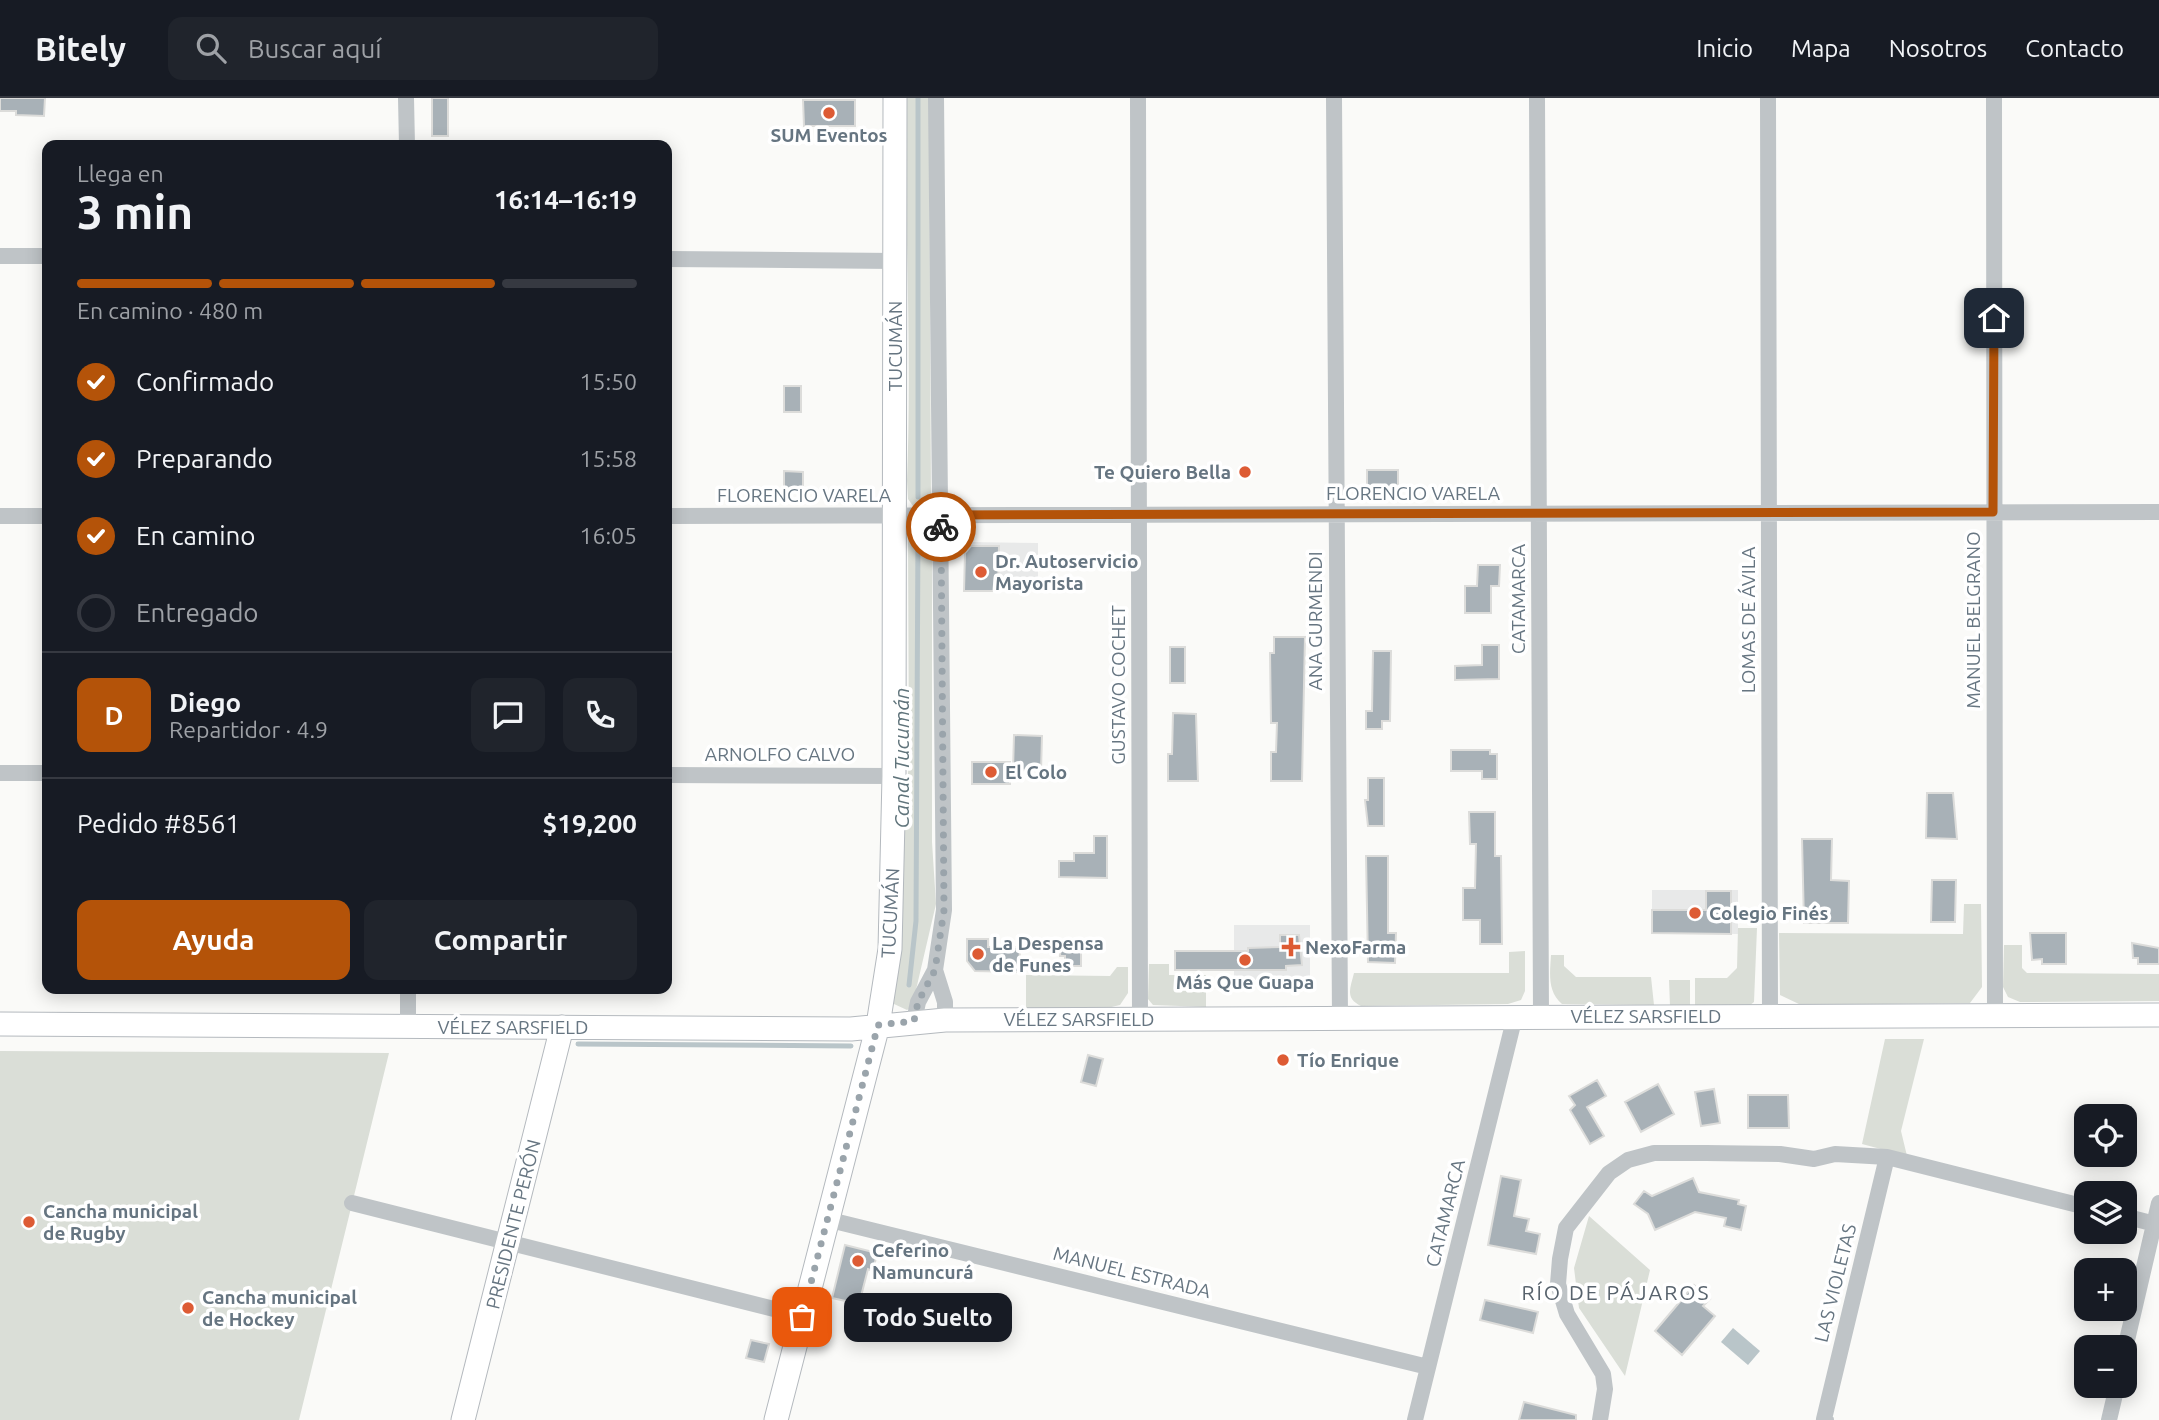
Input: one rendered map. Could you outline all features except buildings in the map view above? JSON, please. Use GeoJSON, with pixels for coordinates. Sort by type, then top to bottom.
{"type":"FeatureCollection","features":[{"type":"Feature","properties":{"kind":"main road","name":"TUCUMÁN"},"geometry":{"type":"LineString","coordinates":[[776,1420],[878,1025],[890,949],[894,776],[895,98]]}},
{"type":"Feature","properties":{"kind":"main road","name":"VÉLEZ SARSFIELD"},"geometry":{"type":"LineString","coordinates":[[0,1024],[851,1029],[945,1020],[2159,1015]]}},
{"type":"Feature","properties":{"kind":"main road","name":"PRESIDENTE PERÓN"},"geometry":{"type":"LineString","coordinates":[[463,1420],[562,1027]]}},
{"type":"Feature","properties":{"kind":"street"},"geometry":{"type":"LineString","coordinates":[[407,98],[407,140]]}},
{"type":"Feature","properties":{"kind":"street"},"geometry":{"type":"LineString","coordinates":[[914,1021],[918,1002],[935,970],[944,910],[936,98]]}},
{"type":"Feature","properties":{"kind":"street","name":"GUSTAVO COCHET"},"geometry":{"type":"LineString","coordinates":[[1138,98],[1140,1019]]}},
{"type":"Feature","properties":{"kind":"street","name":"ANA GURMENDI"},"geometry":{"type":"LineString","coordinates":[[1334,98],[1340,1017]]}},
{"type":"Feature","properties":{"kind":"street","name":"CATAMARCA"},"geometry":{"type":"LineString","coordinates":[[1537,98],[1541,1016]]}},
{"type":"Feature","properties":{"kind":"street","name":"LOMAS DE ÁVILA"},"geometry":{"type":"LineString","coordinates":[[1768,98],[1770,1016]]}},
{"type":"Feature","properties":{"kind":"street","name":"MANUEL BELGRANO"},"geometry":{"type":"LineString","coordinates":[[1994,98],[1994,1016]]}},
{"type":"Feature","properties":{"kind":"street"},"geometry":{"type":"LineString","coordinates":[[0,256],[42,256]]}},
{"type":"Feature","properties":{"kind":"street"},"geometry":{"type":"LineString","coordinates":[[672,260],[895,261]]}},
{"type":"Feature","properties":{"kind":"street","name":"FLORENCIO VARELA"},"geometry":{"type":"LineString","coordinates":[[672,516],[2159,512]]}},
{"type":"Feature","properties":{"kind":"street"},"geometry":{"type":"LineString","coordinates":[[0,516],[42,516]]}},
{"type":"Feature","properties":{"kind":"street"},"geometry":{"type":"LineString","coordinates":[[0,773],[42,773]]}},
{"type":"Feature","properties":{"kind":"street","name":"ARNOLFO CALVO"},"geometry":{"type":"LineString","coordinates":[[672,775],[894,776]]}},
{"type":"Feature","properties":{"kind":"street"},"geometry":{"type":"LineString","coordinates":[[935,970],[945,1002],[945,1020]]}},
{"type":"Feature","properties":{"kind":"street"},"geometry":{"type":"LineString","coordinates":[[408,994],[408,1026]]}},
{"type":"Feature","properties":{"kind":"street","name":"CATAMARCA"},"geometry":{"type":"LineString","coordinates":[[1415,1420],[1515,1016]]}},
{"type":"Feature","properties":{"kind":"street"},"geometry":{"type":"LineString","coordinates":[[1600,1420],[1605,1389],[1603,1374],[1567,1314],[1558,1284],[1566,1228],[1609,1173],[1628,1160],[1654,1153],[1780,1154],[1814,1159],[1835,1153],[1887,1157],[2074,1204]]}},
{"type":"Feature","properties":{"kind":"street","name":"LAS VIOLETAS"},"geometry":{"type":"LineString","coordinates":[[1825,1420],[1887,1157]]}},
{"type":"Feature","properties":{"kind":"street"},"geometry":{"type":"LineString","coordinates":[[352,1203],[802,1317]]}},
{"type":"Feature","properties":{"kind":"street"},"geometry":{"type":"LineString","coordinates":[[2128,1335],[2159,1203]]}},
{"type":"Feature","properties":{"kind":"street","name":"MANUEL ESTRADA"},"geometry":{"type":"LineString","coordinates":[[826,1219],[1428,1367]]}},
{"type":"Feature","properties":{"kind":"street"},"geometry":{"type":"LineString","coordinates":[[2137,1219],[2156,1224]]}},
{"type":"Feature","properties":{"kind":"street"},"geometry":{"type":"LineString","coordinates":[[2109,1420],[2114,1398]]}},
{"type":"Feature","properties":{"kind":"shaded area"},"geometry":{"type":"Polygon","coordinates":[[[905,98],[929,98],[931,497],[922,509],[913,506],[908,499],[907,481],[909,337],[905,98]]]}},
{"type":"Feature","properties":{"kind":"shaded area"},"geometry":{"type":"Polygon","coordinates":[[[919,529],[925,530],[932,551],[932,842],[936,904],[912,1007],[907,1010],[894,1004],[893,995],[909,759],[908,541],[919,529]]]}},
{"type":"Feature","properties":{"kind":"shaded area"},"geometry":{"type":"Polygon","coordinates":[[[965,542],[1038,543],[1038,591],[964,591],[965,542]]]}},
{"type":"Feature","properties":{"kind":"shaded area","name":"Colegio Finés"},"geometry":{"type":"Polygon","coordinates":[[[1652,890],[1738,890],[1738,934],[1652,933],[1652,890]]]}},
{"type":"Feature","properties":{"kind":"shaded area"},"geometry":{"type":"Polygon","coordinates":[[[1964,904],[1981,904],[1982,987],[1970,1003],[1801,1005],[1780,995],[1779,933],[1963,934],[1964,904]]]}},
{"type":"Feature","properties":{"kind":"shaded area"},"geometry":{"type":"Polygon","coordinates":[[[1234,925],[1310,925],[1310,980],[1234,980],[1234,925]]]}},
{"type":"Feature","properties":{"kind":"shaded area"},"geometry":{"type":"Polygon","coordinates":[[[1738,928],[1757,928],[1754,1002],[1749,1006],[1695,1005],[1695,978],[1727,978],[1737,968],[1738,928]]]}},
{"type":"Feature","properties":{"kind":"shaded area"},"geometry":{"type":"Polygon","coordinates":[[[2004,945],[2022,945],[2022,968],[2027,973],[2159,974],[2159,1001],[2020,1002],[2008,997],[2003,987],[2004,945]]]}},
{"type":"Feature","properties":{"kind":"shaded area"},"geometry":{"type":"Polygon","coordinates":[[[1525,951],[1525,991],[1521,1000],[1508,1004],[1361,1006],[1351,996],[1354,973],[1509,973],[1509,952],[1525,951]]]}},
{"type":"Feature","properties":{"kind":"shaded area"},"geometry":{"type":"Polygon","coordinates":[[[1551,955],[1564,955],[1564,966],[1576,977],[1651,977],[1654,1005],[1562,1004],[1552,988],[1551,955]]]}},
{"type":"Feature","properties":{"kind":"shaded area"},"geometry":{"type":"Polygon","coordinates":[[[1149,964],[1169,964],[1169,975],[1206,975],[1206,1007],[1153,1005],[1148,999],[1149,964]]]}},
{"type":"Feature","properties":{"kind":"shaded area"},"geometry":{"type":"Polygon","coordinates":[[[1117,967],[1128,967],[1128,993],[1120,1005],[1103,1009],[1026,1009],[1026,975],[1110,976],[1117,967]]]}},
{"type":"Feature","properties":{"kind":"shaded area"},"geometry":{"type":"Polygon","coordinates":[[[1669,980],[1690,980],[1690,1006],[1670,1006],[1669,980]]]}},
{"type":"Feature","properties":{"kind":"shaded area"},"geometry":{"type":"Polygon","coordinates":[[[1885,1039],[1924,1039],[1901,1131],[1907,1156],[1862,1144],[1885,1039]]]}},
{"type":"Feature","properties":{"kind":"shaded area"},"geometry":{"type":"Polygon","coordinates":[[[0,1051],[389,1053],[299,1420],[0,1420],[0,1051]]]}},
{"type":"Feature","properties":{"kind":"shaded area"},"geometry":{"type":"Polygon","coordinates":[[[1589,1216],[1650,1270],[1625,1376],[1579,1308],[1574,1268],[1589,1216]]]}},
{"type":"Feature","properties":{"kind":"shaded area"},"geometry":{"type":"Polygon","coordinates":[[[1733,1328],[1760,1351],[1748,1365],[1721,1342],[1733,1328]]]}},
{"type":"Feature","properties":{"kind":"waterway","name":"Canal Tucumán"},"geometry":{"type":"LineString","coordinates":[[918,98],[918,497]]}},
{"type":"Feature","properties":{"kind":"waterway","name":"Canal Tucumán"},"geometry":{"type":"LineString","coordinates":[[909,985],[916,921],[918,531]]}},
{"type":"Feature","properties":{"kind":"waterway"},"geometry":{"type":"LineString","coordinates":[[578,1044],[851,1046]]}},
{"type":"Feature","properties":{"kind":"way so far"},"geometry":{"type":"LineString","coordinates":[[802,1317],[878,1025],[914,1021],[918,1002],[935,970],[944,910],[941,527]]}},
{"type":"Feature","properties":{"kind":"place","name":"SUM Eventos"},"geometry":{"type":"Point","coordinates":[829,113]}},
{"type":"Feature","properties":{"kind":"place","name":"Te Quiero Bella"},"geometry":{"type":"Point","coordinates":[1245,472]}},
{"type":"Feature","properties":{"kind":"place","name":"Dr. Autoservicio Mayorista"},"geometry":{"type":"Point","coordinates":[981,572]}},
{"type":"Feature","properties":{"kind":"place","name":"El Colo"},"geometry":{"type":"Point","coordinates":[991,772]}},
{"type":"Feature","properties":{"kind":"place","name":"Colegio Finés"},"geometry":{"type":"Point","coordinates":[1695,913]}},
{"type":"Feature","properties":{"kind":"place","name":"NexoFarma"},"geometry":{"type":"Point","coordinates":[1291,947]}},
{"type":"Feature","properties":{"kind":"place","name":"La Despensa de Funes"},"geometry":{"type":"Point","coordinates":[978,954]}},
{"type":"Feature","properties":{"kind":"place","name":"Más Que Guapa"},"geometry":{"type":"Point","coordinates":[1245,960]}},
{"type":"Feature","properties":{"kind":"place","name":"Tío Enrique"},"geometry":{"type":"Point","coordinates":[1283,1060]}},
{"type":"Feature","properties":{"kind":"place","name":"Cancha municipal de Rugby"},"geometry":{"type":"Point","coordinates":[29,1222]}},
{"type":"Feature","properties":{"kind":"place","name":"Ceferino Namuncurá"},"geometry":{"type":"Point","coordinates":[858,1261]}},
{"type":"Feature","properties":{"kind":"place","name":"Cancha municipal de Hockey"},"geometry":{"type":"Point","coordinates":[188,1308]}},
{"type":"Feature","properties":{"kind":"place","name":"Todo Suelto"},"geometry":{"type":"Point","coordinates":[802,1317]}},
{"type":"Feature","properties":{"kind":"district","name":"RÍO DE PÁJAROS"},"geometry":{"type":"Point","coordinates":[1616,1292]}},
{"type":"Feature","properties":{"kind":"route"},"geometry":{"type":"LineString","coordinates":[[941,527],[941,515],[1993,512],[1994,318]]}}]}
